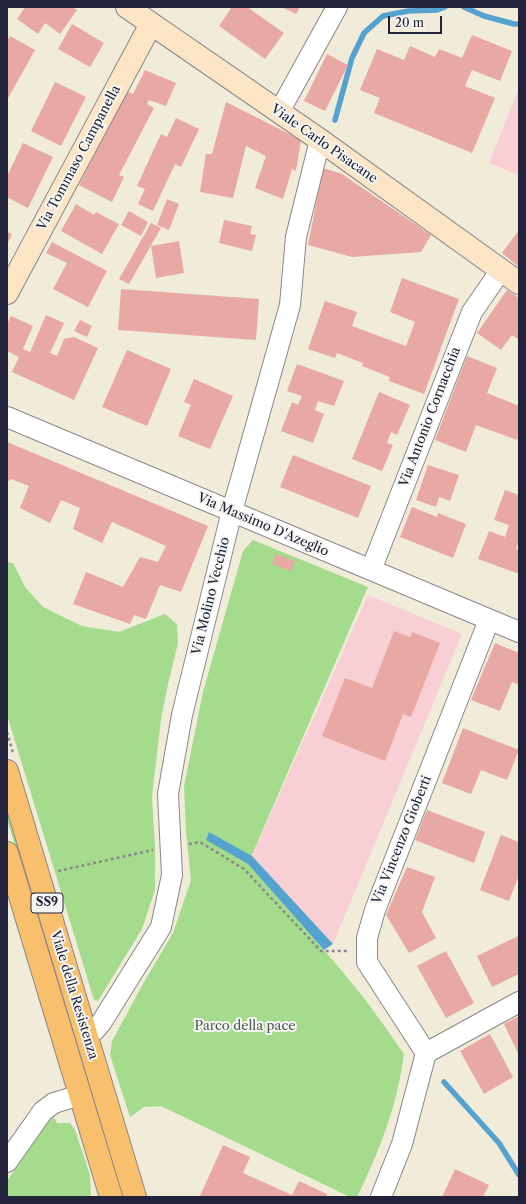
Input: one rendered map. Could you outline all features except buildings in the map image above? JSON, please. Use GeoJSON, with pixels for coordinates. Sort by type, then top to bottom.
{"type":"FeatureCollection","features":[{"type":"Feature","properties":{"kind":"main road","name":"Viale della Resistenza"},"geometry":{"type":"LineString","coordinates":[[7,771],[135,1197]]}},
{"type":"Feature","properties":{"kind":"main road","name":"Viale della Resistenza"},"geometry":{"type":"LineString","coordinates":[[7,854],[111,1197]]}},
{"type":"Feature","properties":{"kind":"street"},"geometry":{"type":"LineString","coordinates":[[279,112],[338,7]]}},
{"type":"Feature","properties":{"kind":"street","name":"Viale Carlo Pisacane"},"geometry":{"type":"LineString","coordinates":[[142,14],[519,283]]}},
{"type":"Feature","properties":{"kind":"street","name":"Via Tommaso Campanella"},"geometry":{"type":"LineString","coordinates":[[7,293],[142,14]]}},
{"type":"Feature","properties":{"kind":"street","name":"Via Molino Vecchio"},"geometry":{"type":"LineString","coordinates":[[86,1035],[94,1031],[102,1023],[160,927],[172,875],[168,794],[182,715],[232,511],[290,305],[296,237],[320,140]]}},
{"type":"Feature","properties":{"kind":"street","name":"Via Antonio Cornacchia"},"geometry":{"type":"LineString","coordinates":[[371,570],[472,312],[501,270]]}},
{"type":"Feature","properties":{"kind":"street","name":"Via Massimo D'Azeglio"},"geometry":{"type":"LineString","coordinates":[[7,417],[519,632]]}},
{"type":"Feature","properties":{"kind":"street","name":"Via Vincenzo Gioberti"},"geometry":{"type":"LineString","coordinates":[[426,1053],[367,962],[367,938],[375,910],[489,620]]}},
{"type":"Feature","properties":{"kind":"street"},"geometry":{"type":"LineString","coordinates":[[381,1197],[402,1144],[426,1053],[519,1002]]}},
{"type":"Feature","properties":{"kind":"street"},"geometry":{"type":"LineString","coordinates":[[7,1162],[43,1111],[54,1103],[80,1095]]}},
{"type":"Feature","properties":{"kind":"path"},"geometry":{"type":"LineString","coordinates":[[57,871],[171,846],[200,842],[244,869],[321,952],[367,950]]}},
{"type":"Feature","properties":{"kind":"shaded area"},"geometry":{"type":"Polygon","coordinates":[[[519,88],[519,175],[489,163],[519,88]]]}},
{"type":"Feature","properties":{"kind":"shaded area"},"geometry":{"type":"Polygon","coordinates":[[[368,595],[462,634],[333,944],[252,856],[368,595]]]}},
{"type":"Feature","properties":{"kind":"green space","name":"Parco della pace"},"geometry":{"type":"Polygon","coordinates":[[[253,540],[368,587],[248,864],[316,940],[355,987],[404,1054],[392,1110],[380,1145],[357,1197],[350,1197],[161,1106],[144,1107],[130,1117],[110,1055],[112,1041],[173,933],[191,880],[186,832],[184,786],[203,692],[243,551],[253,540]]]}},
{"type":"Feature","properties":{"kind":"green space"},"geometry":{"type":"Polygon","coordinates":[[[7,562],[13,563],[25,587],[43,607],[82,626],[119,632],[165,614],[177,624],[178,643],[161,719],[152,797],[155,846],[155,890],[142,929],[98,1001],[94,1000],[7,715],[7,562]]]}},
{"type":"Feature","properties":{"kind":"green space"},"geometry":{"type":"Polygon","coordinates":[[[7,805],[126,1197],[121,1197],[7,819],[7,805]]]}},
{"type":"Feature","properties":{"kind":"green space"},"geometry":{"type":"Polygon","coordinates":[[[54,1117],[57,1123],[70,1123],[75,1130],[90,1175],[91,1197],[7,1197],[7,1181],[48,1121],[54,1117]]]}},
{"type":"Feature","properties":{"kind":"water"},"geometry":{"type":"Polygon","coordinates":[[[209,832],[252,856],[333,944],[324,950],[248,864],[206,840],[209,832]]]}},
{"type":"Feature","properties":{"kind":"waterway"},"geometry":{"type":"LineString","coordinates":[[335,120],[352,58],[364,33],[383,16],[408,11],[437,10],[445,7]]}},
{"type":"Feature","properties":{"kind":"waterway"},"geometry":{"type":"LineString","coordinates":[[464,7],[484,16],[519,24]]}},
{"type":"Feature","properties":{"kind":"waterway"},"geometry":{"type":"LineString","coordinates":[[444,1082],[499,1143],[519,1175]]}}]}
